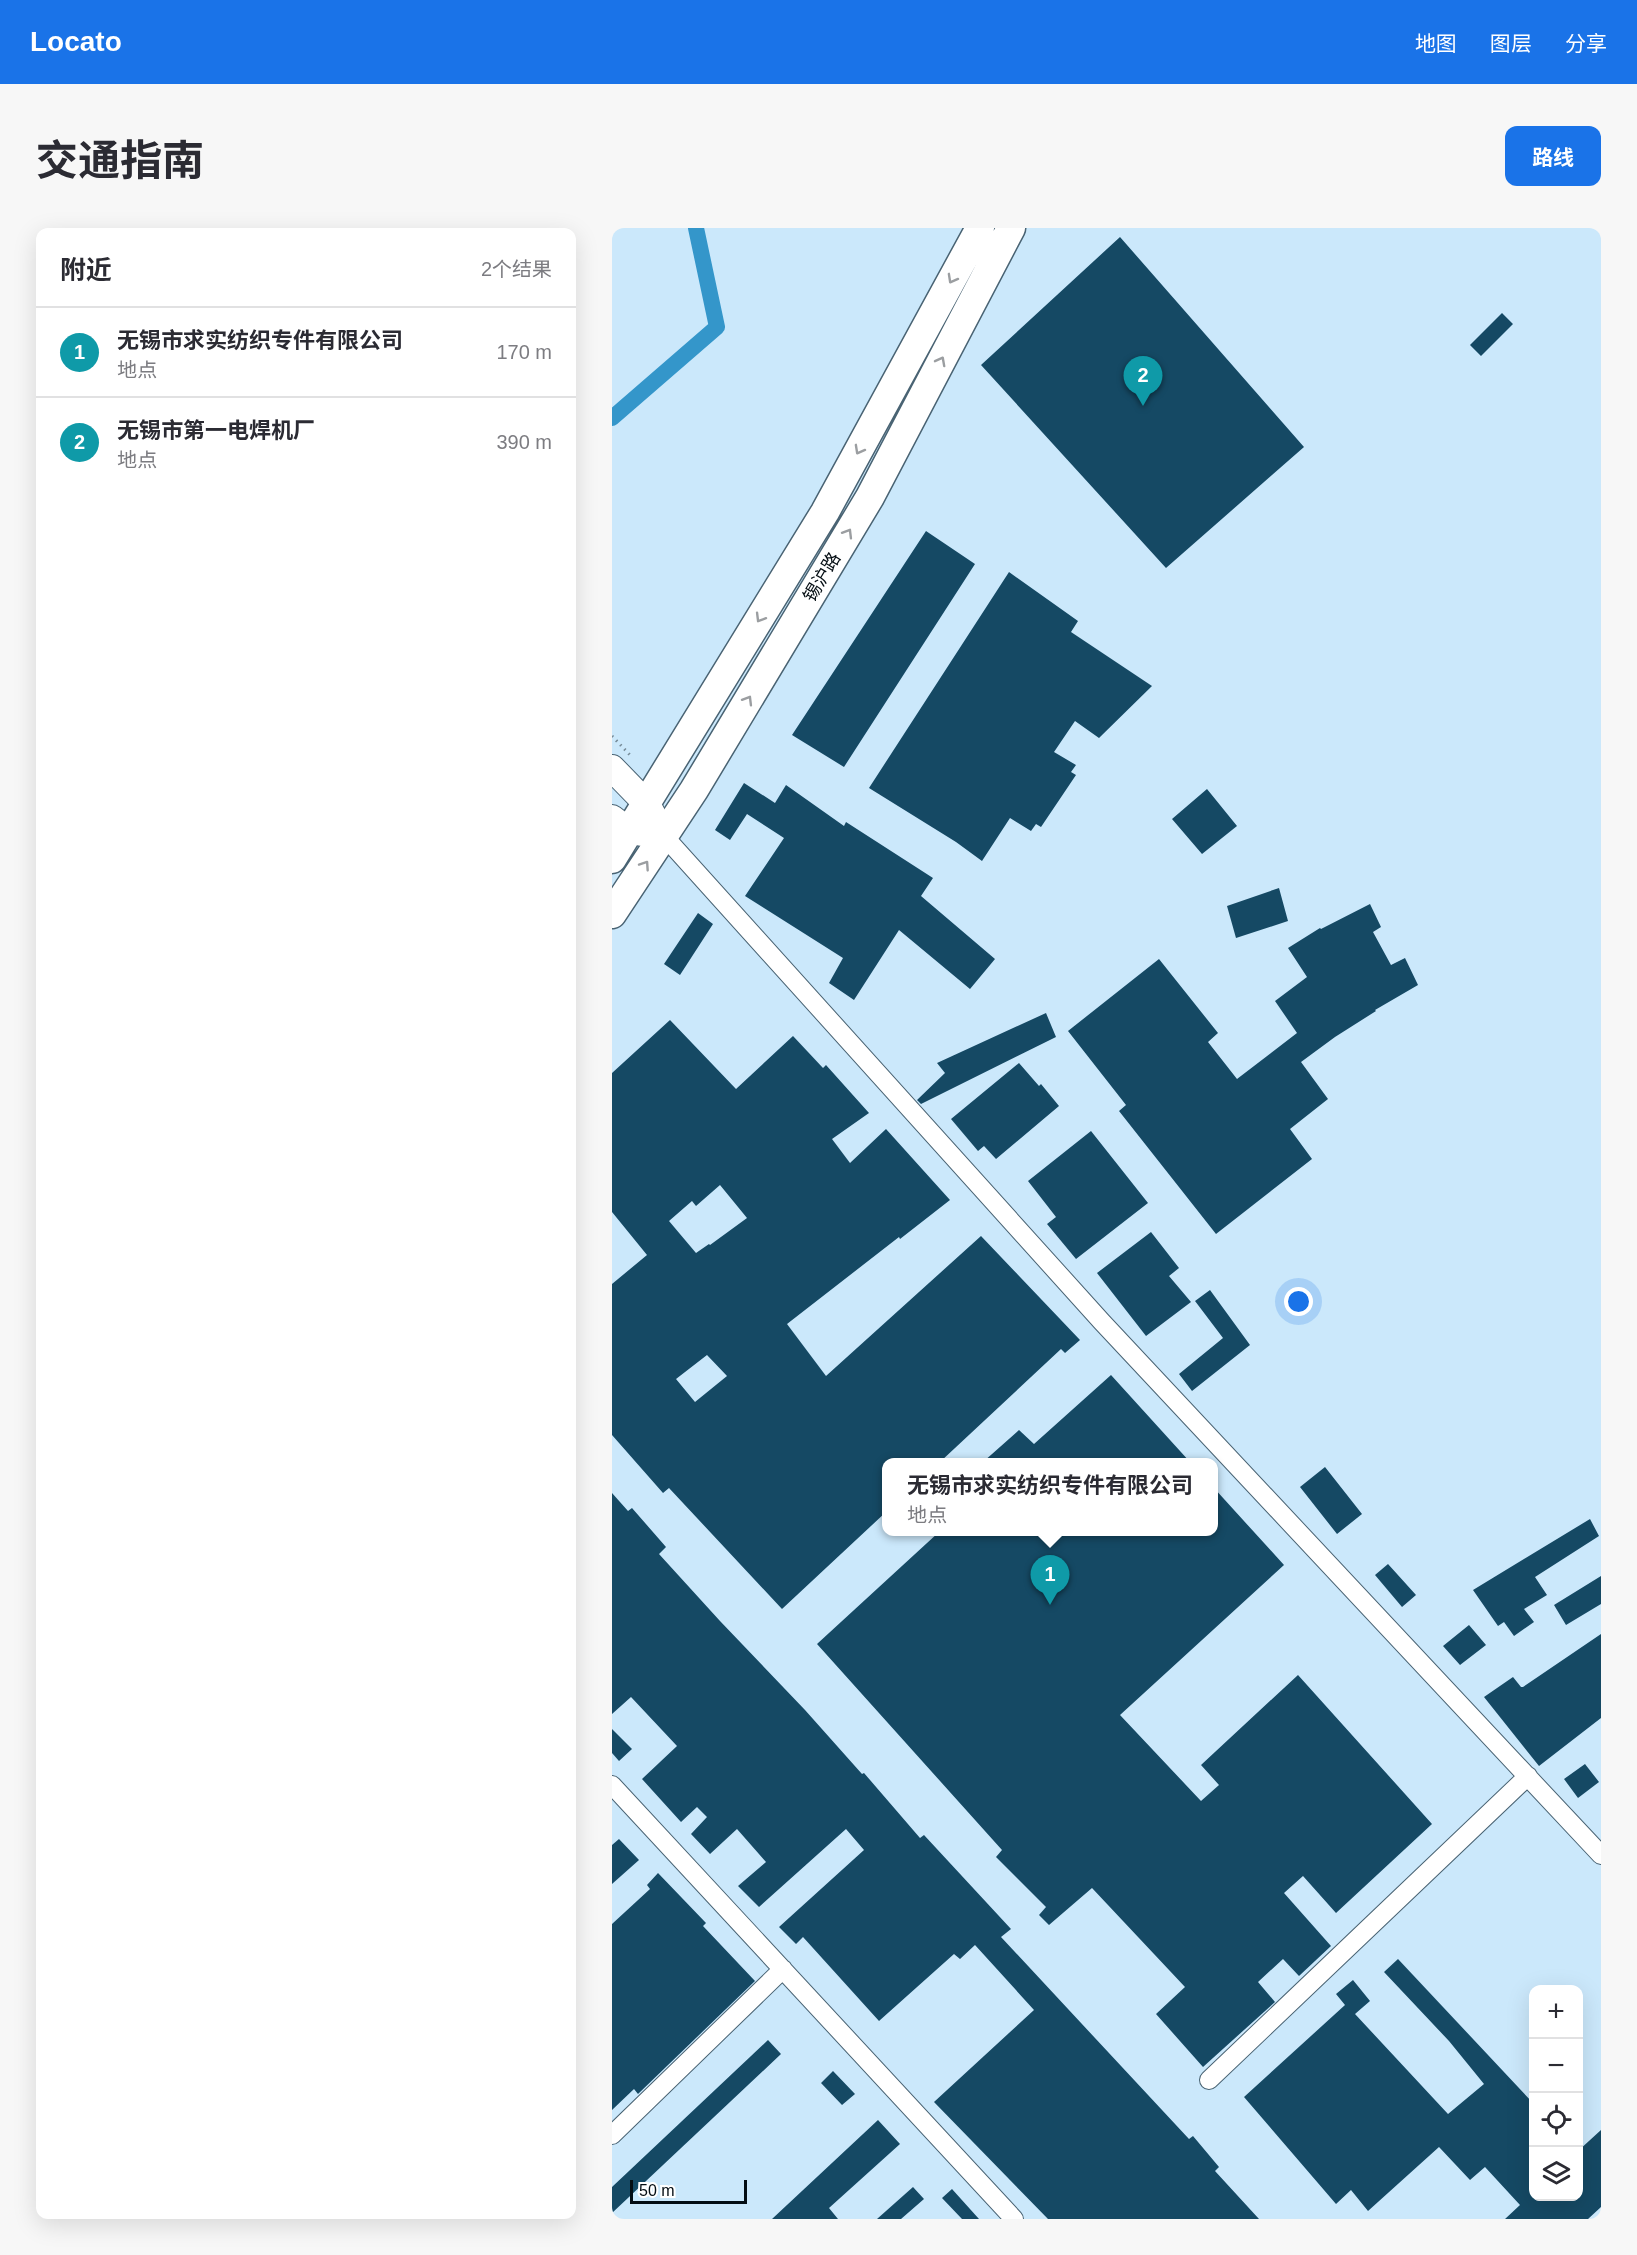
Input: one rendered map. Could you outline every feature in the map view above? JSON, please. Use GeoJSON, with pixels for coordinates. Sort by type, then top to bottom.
{"type":"FeatureCollection","features":[{"type":"Feature","properties":{"kind":"main road","name":"锡沪路"},"geometry":{"type":"LineString","coordinates":[[612,859],[621,825],[647,804],[825,512],[980,228]]}},
{"type":"Feature","properties":{"kind":"main road","name":"锡沪路"},"geometry":{"type":"LineString","coordinates":[[612,914],[694,790],[870,497],[1011,228]]}},
{"type":"Feature","properties":{"kind":"main road"},"geometry":{"type":"LineString","coordinates":[[612,768],[647,804],[664,836]]}},
{"type":"Feature","properties":{"kind":"main road"},"geometry":{"type":"LineString","coordinates":[[621,825],[664,836]]}},
{"type":"Feature","properties":{"kind":"street"},"geometry":{"type":"LineString","coordinates":[[664,836],[1102,1322],[1601,1855]]}},
{"type":"Feature","properties":{"kind":"street"},"geometry":{"type":"LineString","coordinates":[[1209,2079],[1528,1776]]}},
{"type":"Feature","properties":{"kind":"street"},"geometry":{"type":"LineString","coordinates":[[612,1785],[1014,2219]]}},
{"type":"Feature","properties":{"kind":"street"},"geometry":{"type":"LineString","coordinates":[[612,2135],[783,1970]]}},
{"type":"Feature","properties":{"kind":"building"},"geometry":{"type":"Polygon","coordinates":[[[1120,237],[1304,447],[1166,568],[981,365],[1120,237]]]}},
{"type":"Feature","properties":{"kind":"building"},"geometry":{"type":"Polygon","coordinates":[[[1502,313],[1513,324],[1481,356],[1470,345],[1502,313]]]}},
{"type":"Feature","properties":{"kind":"building"},"geometry":{"type":"Polygon","coordinates":[[[926,531],[975,564],[844,767],[792,735],[926,531]]]}},
{"type":"Feature","properties":{"kind":"building"},"geometry":{"type":"Polygon","coordinates":[[[1009,572],[1078,621],[1071,632],[1152,686],[1099,738],[1075,721],[1054,752],[1076,765],[1071,772],[1076,775],[1041,827],[1036,824],[1031,831],[1010,818],[982,861],[956,842],[869,788],[1009,572]]]}},
{"type":"Feature","properties":{"kind":"building"},"geometry":{"type":"Polygon","coordinates":[[[744,783],[775,803],[786,785],[844,826],[846,822],[933,878],[921,896],[995,959],[970,989],[899,930],[854,1000],[829,983],[843,958],[745,896],[784,838],[747,814],[730,840],[715,830],[744,783]]]}},
{"type":"Feature","properties":{"kind":"building"},"geometry":{"type":"Polygon","coordinates":[[[1207,789],[1237,826],[1202,854],[1172,819],[1207,789]]]}},
{"type":"Feature","properties":{"kind":"building"},"geometry":{"type":"Polygon","coordinates":[[[1279,888],[1288,921],[1236,938],[1227,906],[1279,888]]]}},
{"type":"Feature","properties":{"kind":"building"},"geometry":{"type":"Polygon","coordinates":[[[1370,904],[1381,927],[1373,932],[1391,965],[1405,958],[1418,985],[1375,1010],[1301,1062],[1328,1099],[1290,1129],[1312,1159],[1216,1234],[1119,1111],[1126,1105],[1068,1031],[1159,959],[1218,1033],[1208,1042],[1237,1079],[1297,1033],[1275,1001],[1307,977],[1288,948],[1320,928],[1370,904]]]}},
{"type":"Feature","properties":{"kind":"building"},"geometry":{"type":"Polygon","coordinates":[[[698,913],[713,924],[680,975],[664,964],[698,913]]]}},
{"type":"Feature","properties":{"kind":"building"},"geometry":{"type":"Polygon","coordinates":[[[1046,1013],[1056,1037],[921,1104],[917,1100],[945,1073],[937,1063],[1046,1013]]]}},
{"type":"Feature","properties":{"kind":"building"},"geometry":{"type":"Polygon","coordinates":[[[670,1020],[736,1089],[793,1036],[823,1068],[826,1065],[869,1113],[832,1139],[850,1163],[886,1129],[950,1200],[787,1324],[826,1376],[981,1236],[1080,1340],[1065,1353],[1061,1349],[944,1458],[882,1458],[882,1516],[782,1609],[669,1488],[663,1493],[612,1435],[612,1284],[647,1255],[612,1212],[612,1073],[670,1020]],[[720,1185],[696,1206],[692,1201],[669,1221],[696,1253],[747,1218],[720,1185]],[[707,1355],[676,1379],[695,1402],[727,1376],[707,1355]]]}},
{"type":"Feature","properties":{"kind":"building"},"geometry":{"type":"Polygon","coordinates":[[[1019,1063],[1039,1086],[1041,1084],[1059,1106],[996,1159],[984,1146],[978,1151],[951,1119],[1019,1063]]]}},
{"type":"Feature","properties":{"kind":"building"},"geometry":{"type":"Polygon","coordinates":[[[1091,1131],[1148,1203],[1076,1259],[1047,1224],[1056,1217],[1028,1181],[1091,1131]]]}},
{"type":"Feature","properties":{"kind":"building"},"geometry":{"type":"Polygon","coordinates":[[[1151,1232],[1179,1268],[1169,1276],[1191,1302],[1146,1336],[1097,1273],[1151,1232]]]}},
{"type":"Feature","properties":{"kind":"building"},"geometry":{"type":"Polygon","coordinates":[[[1210,1290],[1250,1345],[1192,1391],[1179,1374],[1223,1338],[1195,1301],[1210,1290]]]}},
{"type":"Feature","properties":{"kind":"building"},"geometry":{"type":"Polygon","coordinates":[[[1111,1375],[1186,1458],[988,1458],[1019,1430],[1034,1444],[1111,1375]]]}},
{"type":"Feature","properties":{"kind":"building"},"geometry":{"type":"Polygon","coordinates":[[[1325,1467],[1362,1514],[1337,1534],[1300,1487],[1325,1467]]]}},
{"type":"Feature","properties":{"kind":"building"},"geometry":{"type":"Polygon","coordinates":[[[1218,1492],[1284,1565],[1120,1715],[1201,1801],[1219,1785],[1201,1765],[1298,1675],[1432,1824],[1336,1913],[1303,1876],[1284,1893],[1331,1946],[1299,1976],[1283,1959],[1258,1982],[1275,2002],[1203,2067],[1156,2014],[1185,1987],[1092,1888],[1049,1925],[1039,1915],[1046,1907],[996,1857],[1002,1850],[817,1644],[935,1536],[1218,1536],[1218,1492]]]}},
{"type":"Feature","properties":{"kind":"building"},"geometry":{"type":"Polygon","coordinates":[[[612,1493],[628,1511],[632,1508],[666,1547],[659,1554],[720,1621],[862,1774],[864,1773],[920,1838],[924,1835],[1011,1929],[1001,1937],[1189,2139],[1193,2136],[1219,2167],[1215,2171],[1259,2219],[1048,2219],[934,2102],[1034,2010],[975,1945],[960,1959],[954,1954],[879,2021],[803,1937],[796,1944],[779,1927],[864,1850],[846,1829],[759,1907],[738,1886],[766,1862],[737,1829],[710,1854],[691,1834],[707,1817],[697,1807],[681,1822],[642,1779],[677,1746],[631,1697],[612,1714],[612,1493]]]}},
{"type":"Feature","properties":{"kind":"building"},"geometry":{"type":"Polygon","coordinates":[[[1590,1519],[1599,1536],[1535,1577],[1547,1595],[1524,1609],[1534,1622],[1514,1636],[1504,1622],[1498,1626],[1473,1590],[1590,1519]]]}},
{"type":"Feature","properties":{"kind":"building"},"geometry":{"type":"Polygon","coordinates":[[[1388,1564],[1416,1595],[1402,1607],[1375,1575],[1388,1564]]]}},
{"type":"Feature","properties":{"kind":"building"},"geometry":{"type":"Polygon","coordinates":[[[1601,1576],[1601,1604],[1566,1625],[1554,1605],[1601,1576]]]}},
{"type":"Feature","properties":{"kind":"building"},"geometry":{"type":"Polygon","coordinates":[[[1469,1625],[1486,1645],[1460,1665],[1443,1646],[1469,1625]]]}},
{"type":"Feature","properties":{"kind":"building"},"geometry":{"type":"Polygon","coordinates":[[[1601,1634],[1601,1718],[1539,1766],[1484,1697],[1513,1677],[1523,1687],[1601,1634]]]}},
{"type":"Feature","properties":{"kind":"building"},"geometry":{"type":"Polygon","coordinates":[[[612,1729],[632,1749],[619,1761],[612,1753],[612,1729]]]}},
{"type":"Feature","properties":{"kind":"building"},"geometry":{"type":"Polygon","coordinates":[[[1585,1764],[1599,1782],[1578,1798],[1564,1779],[1585,1764]]]}},
{"type":"Feature","properties":{"kind":"building"},"geometry":{"type":"Polygon","coordinates":[[[619,1839],[639,1860],[612,1884],[612,1845],[619,1839]]]}},
{"type":"Feature","properties":{"kind":"building"},"geometry":{"type":"Polygon","coordinates":[[[658,1873],[706,1923],[703,1926],[755,1981],[638,2094],[634,2089],[612,2110],[612,1924],[650,1889],[647,1885],[658,1873]]]}},
{"type":"Feature","properties":{"kind":"building"},"geometry":{"type":"Polygon","coordinates":[[[1398,1959],[1529,2099],[1529,2201],[1583,2201],[1583,2146],[1601,2130],[1601,2207],[1588,2219],[1505,2219],[1520,2205],[1485,2167],[1470,2180],[1439,2147],[1368,2211],[1351,2190],[1336,2204],[1244,2097],[1345,2005],[1336,1994],[1353,1980],[1370,2001],[1355,2014],[1448,2114],[1484,2084],[1449,2041],[1384,1972],[1398,1959]]]}},
{"type":"Feature","properties":{"kind":"building"},"geometry":{"type":"Polygon","coordinates":[[[768,2040],[781,2054],[612,2213],[612,2187],[768,2040]]]}},
{"type":"Feature","properties":{"kind":"building"},"geometry":{"type":"Polygon","coordinates":[[[833,2071],[855,2094],[842,2105],[821,2083],[833,2071]]]}},
{"type":"Feature","properties":{"kind":"building"},"geometry":{"type":"Polygon","coordinates":[[[878,2120],[900,2144],[829,2208],[838,2219],[772,2219],[878,2120]]]}},
{"type":"Feature","properties":{"kind":"building"},"geometry":{"type":"Polygon","coordinates":[[[913,2187],[924,2199],[901,2219],[877,2219],[913,2187]]]}},
{"type":"Feature","properties":{"kind":"building"},"geometry":{"type":"Polygon","coordinates":[[[952,2189],[979,2219],[962,2219],[942,2198],[952,2189]]]}},
{"type":"Feature","properties":{"kind":"waterway"},"geometry":{"type":"LineString","coordinates":[[612,418],[717,327],[696,228]]}},
{"type":"Feature","properties":{"kind":"place","name":"无锡市第一电焊机厂"},"geometry":{"type":"Point","coordinates":[1143,406]}},
{"type":"Feature","properties":{"kind":"place","name":"无锡市求实纺织专件有限公司"},"geometry":{"type":"Point","coordinates":[1050,1605]}}]}
